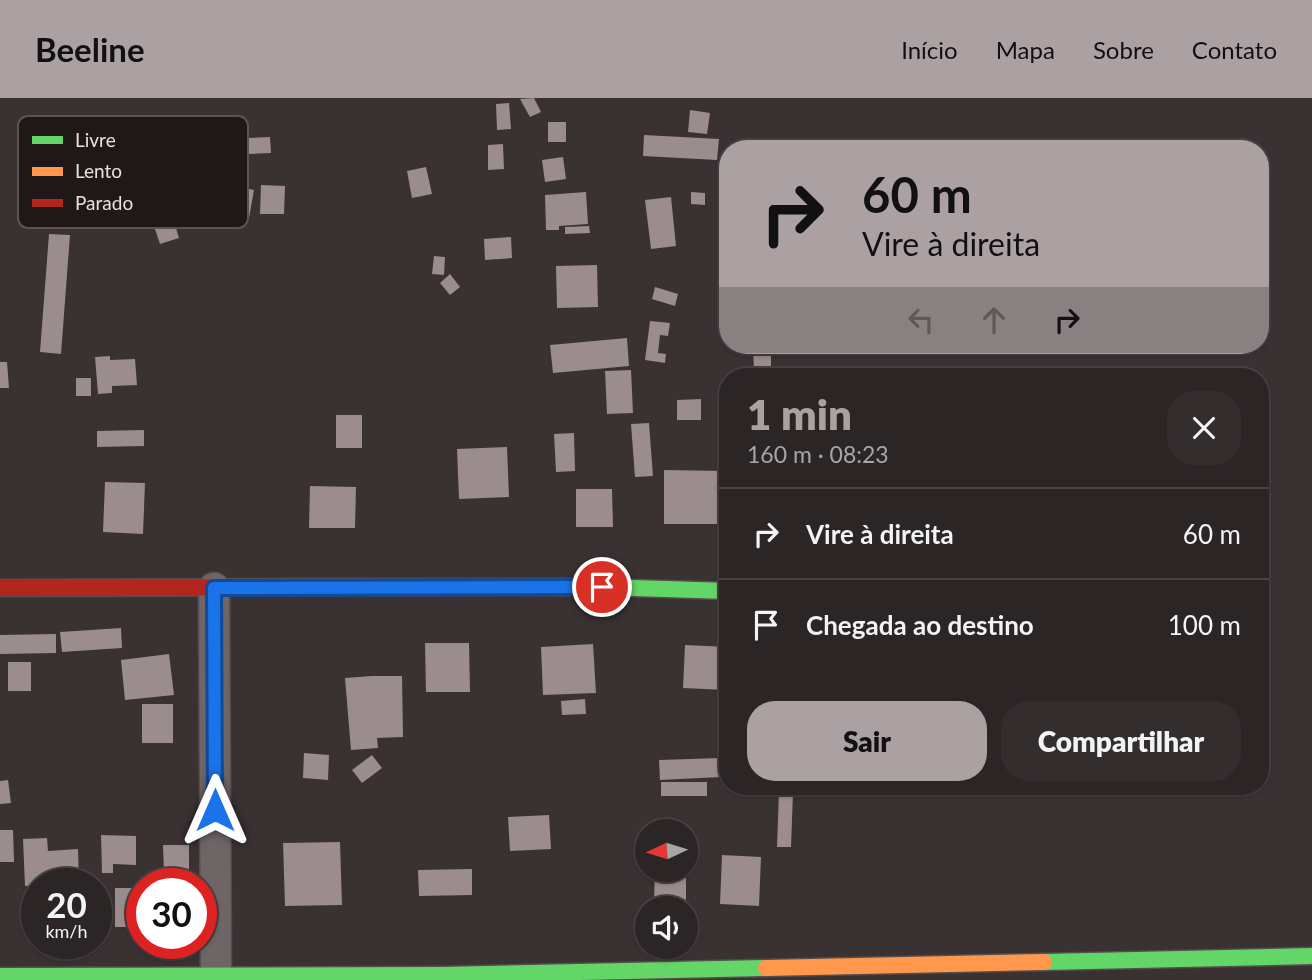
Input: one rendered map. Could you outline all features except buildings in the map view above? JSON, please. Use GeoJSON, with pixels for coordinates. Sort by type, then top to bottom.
{"type":"FeatureCollection","features":[{"type":"Feature","properties":{"kind":"street"},"geometry":{"type":"LineString","coordinates":[[0,588],[602,587],[719,592]]}},
{"type":"Feature","properties":{"kind":"street"},"geometry":{"type":"LineString","coordinates":[[214,588],[216,976]]}},
{"type":"Feature","properties":{"kind":"street"},"geometry":{"type":"LineString","coordinates":[[0,976],[443,978],[1312,956]]}},
{"type":"Feature","properties":{"kind":"traffic: fast"},"geometry":{"type":"LineString","coordinates":[[311,587],[602,587],[719,591]]}},
{"type":"Feature","properties":{"kind":"traffic: fast"},"geometry":{"type":"LineString","coordinates":[[1044,962],[1312,956]]}},
{"type":"Feature","properties":{"kind":"traffic: fast"},"geometry":{"type":"LineString","coordinates":[[0,976],[443,975],[766,968]]}},
{"type":"Feature","properties":{"kind":"traffic: slow"},"geometry":{"type":"LineString","coordinates":[[766,968],[1044,962]]}},
{"type":"Feature","properties":{"kind":"traffic: jam"},"geometry":{"type":"LineString","coordinates":[[0,588],[311,587]]}},
{"type":"Feature","properties":{"kind":"route"},"geometry":{"type":"LineString","coordinates":[[215,810],[214,588],[602,587]]}}]}
